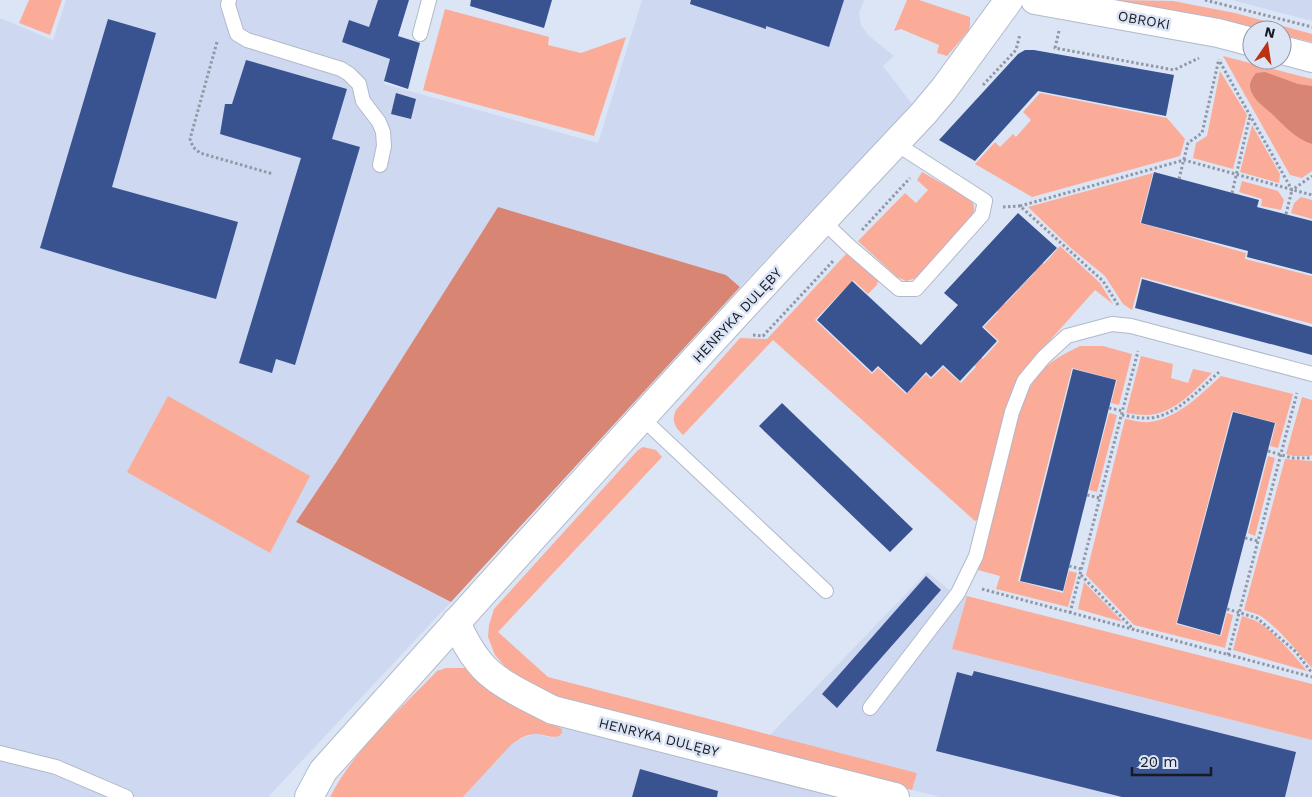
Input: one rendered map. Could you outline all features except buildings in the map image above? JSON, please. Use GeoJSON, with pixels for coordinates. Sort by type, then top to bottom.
{"type":"FeatureCollection","features":[{"type":"Feature","properties":{"kind":"street","name":"HENRYKA DULĘBY"},"geometry":{"type":"LineString","coordinates":[[309,797],[323,771],[456,622],[944,89],[1009,0]]}},
{"type":"Feature","properties":{"kind":"street","name":"OBROKI"},"geometry":{"type":"LineString","coordinates":[[1035,0],[1211,32],[1242,40]]}},
{"type":"Feature","properties":{"kind":"street"},"geometry":{"type":"LineString","coordinates":[[1292,53],[1312,58]]}},
{"type":"Feature","properties":{"kind":"street","name":"HENRYKA DULĘBY"},"geometry":{"type":"LineString","coordinates":[[456,622],[463,638],[480,664],[510,688],[553,710],[895,797]]}},
{"type":"Feature","properties":{"kind":"lane"},"geometry":{"type":"LineString","coordinates":[[420,34],[429,0]]}},
{"type":"Feature","properties":{"kind":"lane"},"geometry":{"type":"LineString","coordinates":[[229,3],[237,34],[247,40],[341,69],[350,74],[359,84],[363,101],[379,122],[384,146],[380,165]]}},
{"type":"Feature","properties":{"kind":"lane"},"geometry":{"type":"LineString","coordinates":[[823,221],[899,289],[916,289],[982,215],[985,201],[895,144]]}},
{"type":"Feature","properties":{"kind":"lane"},"geometry":{"type":"LineString","coordinates":[[870,708],[958,594],[976,556],[1012,412],[1024,381],[1044,357],[1067,336],[1112,324],[1131,326],[1312,374]]}},
{"type":"Feature","properties":{"kind":"lane"},"geometry":{"type":"LineString","coordinates":[[642,418],[826,591]]}},
{"type":"Feature","properties":{"kind":"lane"},"geometry":{"type":"LineString","coordinates":[[0,753],[56,767],[126,797]]}},
{"type":"Feature","properties":{"kind":"path"},"geometry":{"type":"LineString","coordinates":[[1205,0],[1312,26]]}},
{"type":"Feature","properties":{"kind":"path"},"geometry":{"type":"LineString","coordinates":[[229,3],[190,139],[193,147],[200,153],[274,174]]}},
{"type":"Feature","properties":{"kind":"path"},"geometry":{"type":"LineString","coordinates":[[1060,23],[1055,48],[1174,70],[1206,54]]}},
{"type":"Feature","properties":{"kind":"path"},"geometry":{"type":"LineString","coordinates":[[1179,179],[1188,143],[1202,133],[1220,51]]}},
{"type":"Feature","properties":{"kind":"path"},"geometry":{"type":"LineString","coordinates":[[1216,55],[1292,190]]}},
{"type":"Feature","properties":{"kind":"path"},"geometry":{"type":"LineString","coordinates":[[1232,193],[1250,115]]}},
{"type":"Feature","properties":{"kind":"path"},"geometry":{"type":"LineString","coordinates":[[1070,613],[1138,351],[1131,326],[1103,281],[1020,206],[1184,160],[1312,195]]}},
{"type":"Feature","properties":{"kind":"path"},"geometry":{"type":"LineString","coordinates":[[1286,214],[1292,190],[1312,176]]}},
{"type":"Feature","properties":{"kind":"path"},"geometry":{"type":"LineString","coordinates":[[1138,351],[1147,353]]}},
{"type":"Feature","properties":{"kind":"path"},"geometry":{"type":"LineString","coordinates":[[1210,370],[1227,374]]}},
{"type":"Feature","properties":{"kind":"path"},"geometry":{"type":"LineString","coordinates":[[1109,408],[1146,418],[1165,414],[1192,397],[1219,372]]}},
{"type":"Feature","properties":{"kind":"path"},"geometry":{"type":"LineString","coordinates":[[1289,390],[1305,394]]}},
{"type":"Feature","properties":{"kind":"path"},"geometry":{"type":"LineString","coordinates":[[1228,655],[1298,393]]}},
{"type":"Feature","properties":{"kind":"path"},"geometry":{"type":"LineString","coordinates":[[1268,452],[1292,458],[1312,458]]}},
{"type":"Feature","properties":{"kind":"path"},"geometry":{"type":"LineString","coordinates":[[1087,495],[1100,498]]}},
{"type":"Feature","properties":{"kind":"path"},"geometry":{"type":"LineString","coordinates":[[1245,538],[1258,541]]}},
{"type":"Feature","properties":{"kind":"path"},"geometry":{"type":"LineString","coordinates":[[1069,566],[1081,569]]}},
{"type":"Feature","properties":{"kind":"path"},"geometry":{"type":"LineString","coordinates":[[1080,574],[1134,630]]}},
{"type":"Feature","properties":{"kind":"path"},"geometry":{"type":"LineString","coordinates":[[977,588],[1312,677]]}},
{"type":"Feature","properties":{"kind":"path"},"geometry":{"type":"LineString","coordinates":[[1227,609],[1257,618],[1296,652],[1312,673]]}},
{"type":"Feature","properties":{"kind":"shaded area"},"geometry":{"type":"Polygon","coordinates":[[[29,0],[62,0],[50,35],[19,23],[29,0]]]}},
{"type":"Feature","properties":{"kind":"shaded area"},"geometry":{"type":"Polygon","coordinates":[[[66,0],[378,0],[369,27],[349,20],[342,42],[390,59],[384,84],[598,143],[642,0],[864,0],[859,13],[861,25],[869,36],[894,56],[883,66],[912,104],[740,287],[726,275],[498,207],[337,461],[296,522],[451,602],[268,797],[0,797],[0,18],[53,40],[66,0]]]}},
{"type":"Feature","properties":{"kind":"shaded area"},"geometry":{"type":"Polygon","coordinates":[[[907,0],[919,0],[970,17],[969,30],[947,56],[937,53],[939,45],[901,29],[894,31],[907,0]]]}},
{"type":"Feature","properties":{"kind":"shaded area"},"geometry":{"type":"Polygon","coordinates":[[[1113,0],[1173,1],[1261,20],[1242,20],[1242,24],[1113,0]]]}},
{"type":"Feature","properties":{"kind":"shaded area"},"geometry":{"type":"Polygon","coordinates":[[[1232,0],[1312,0],[1312,21],[1239,2],[1232,0]]]}},
{"type":"Feature","properties":{"kind":"shaded area"},"geometry":{"type":"Polygon","coordinates":[[[445,9],[549,37],[548,45],[581,53],[626,37],[594,136],[423,90],[445,9]]]}},
{"type":"Feature","properties":{"kind":"shaded area"},"geometry":{"type":"Polygon","coordinates":[[[1292,29],[1312,34],[1312,42],[1292,37],[1292,29]]]}},
{"type":"Feature","properties":{"kind":"shaded area"},"geometry":{"type":"Polygon","coordinates":[[[1223,56],[1242,61],[1242,70],[1277,70],[1312,79],[1312,171],[1302,178],[1290,175],[1223,56]]]}},
{"type":"Feature","properties":{"kind":"shaded area"},"geometry":{"type":"Polygon","coordinates":[[[1220,71],[1247,115],[1233,169],[1193,158],[1196,143],[1207,136],[1220,71]]]}},
{"type":"Feature","properties":{"kind":"shaded area"},"geometry":{"type":"Polygon","coordinates":[[[1265,72],[1298,84],[1312,86],[1312,144],[1290,131],[1258,102],[1253,95],[1250,87],[1252,79],[1256,73],[1265,72]]]}},
{"type":"Feature","properties":{"kind":"shaded area"},"geometry":{"type":"Polygon","coordinates":[[[1040,93],[1167,118],[1185,139],[1180,156],[1032,197],[975,164],[995,142],[1000,147],[1013,134],[1016,137],[1031,120],[1023,112],[1040,93]]]}},
{"type":"Feature","properties":{"kind":"shaded area"},"geometry":{"type":"Polygon","coordinates":[[[1252,125],[1280,174],[1279,183],[1240,172],[1252,125]]]}},
{"type":"Feature","properties":{"kind":"shaded area"},"geometry":{"type":"Polygon","coordinates":[[[922,172],[970,199],[974,205],[974,211],[973,215],[917,278],[906,281],[897,277],[858,241],[905,193],[916,203],[928,190],[917,180],[922,172]]]}},
{"type":"Feature","properties":{"kind":"shaded area"},"geometry":{"type":"Polygon","coordinates":[[[1153,173],[1140,223],[1246,253],[1245,259],[1312,276],[1312,324],[1141,277],[1132,310],[1123,304],[1105,276],[1072,249],[1028,207],[1153,173]]]}},
{"type":"Feature","properties":{"kind":"shaded area"},"geometry":{"type":"Polygon","coordinates":[[[1242,181],[1278,191],[1284,200],[1281,210],[1261,206],[1262,199],[1239,192],[1242,181]]]}},
{"type":"Feature","properties":{"kind":"shaded area"},"geometry":{"type":"Polygon","coordinates":[[[1301,197],[1312,200],[1312,219],[1291,213],[1294,203],[1301,197]]]}},
{"type":"Feature","properties":{"kind":"shaded area"},"geometry":{"type":"Polygon","coordinates":[[[498,207],[726,275],[740,287],[451,602],[296,522],[337,461],[498,207]]]}},
{"type":"Feature","properties":{"kind":"shaded area"},"geometry":{"type":"Polygon","coordinates":[[[1060,246],[1100,283],[1113,304],[1095,290],[1019,375],[1005,412],[980,518],[975,521],[773,340],[683,435],[676,426],[674,417],[676,410],[740,338],[767,339],[848,252],[878,280],[877,285],[868,294],[853,280],[815,320],[872,374],[878,368],[906,394],[926,374],[931,379],[943,367],[961,383],[976,367],[970,361],[976,354],[983,359],[999,341],[984,327],[998,312],[993,307],[1000,299],[1005,304],[1035,272],[1030,267],[1037,258],[1044,264],[1060,246]]]}},
{"type":"Feature","properties":{"kind":"shaded area"},"geometry":{"type":"Polygon","coordinates":[[[1080,346],[1103,346],[1132,354],[1119,405],[1111,403],[1117,380],[1072,368],[1018,581],[1063,593],[1069,571],[1077,573],[1068,607],[996,589],[1000,576],[978,570],[1025,398],[1041,371],[1057,358],[1080,346]]]}},
{"type":"Feature","properties":{"kind":"shaded area"},"geometry":{"type":"Polygon","coordinates":[[[1141,356],[1173,364],[1171,378],[1188,383],[1193,369],[1212,373],[1183,400],[1165,411],[1146,415],[1126,413],[1141,356]]]}},
{"type":"Feature","properties":{"kind":"shaded area"},"geometry":{"type":"Polygon","coordinates":[[[1221,376],[1293,394],[1278,448],[1270,446],[1276,423],[1232,411],[1176,624],[1221,636],[1227,613],[1233,615],[1225,648],[1134,625],[1086,575],[1125,419],[1149,422],[1169,416],[1188,405],[1221,376]]]}},
{"type":"Feature","properties":{"kind":"shaded area"},"geometry":{"type":"Polygon","coordinates":[[[168,396],[310,476],[270,553],[127,472],[168,396]]]}},
{"type":"Feature","properties":{"kind":"shaded area"},"geometry":{"type":"Polygon","coordinates":[[[1302,397],[1312,400],[1312,455],[1293,456],[1286,454],[1302,397]]]}},
{"type":"Feature","properties":{"kind":"shaded area"},"geometry":{"type":"Polygon","coordinates":[[[1109,413],[1117,415],[1097,492],[1089,490],[1109,413]]]}},
{"type":"Feature","properties":{"kind":"shaded area"},"geometry":{"type":"Polygon","coordinates":[[[643,447],[656,450],[662,457],[498,632],[548,677],[917,773],[912,790],[585,707],[555,697],[509,671],[495,655],[488,637],[489,625],[494,609],[638,450],[643,447]]]}},
{"type":"Feature","properties":{"kind":"shaded area"},"geometry":{"type":"Polygon","coordinates":[[[1268,456],[1275,458],[1255,536],[1248,533],[1268,456]]]}},
{"type":"Feature","properties":{"kind":"shaded area"},"geometry":{"type":"Polygon","coordinates":[[[1285,459],[1312,461],[1312,668],[1266,620],[1259,615],[1244,610],[1285,459]]]}},
{"type":"Feature","properties":{"kind":"shaded area"},"geometry":{"type":"Polygon","coordinates":[[[927,572],[951,591],[967,596],[952,649],[1312,740],[1312,797],[940,797],[912,790],[917,773],[769,736],[927,572]]]}},
{"type":"Feature","properties":{"kind":"shaded area"},"geometry":{"type":"Polygon","coordinates":[[[1084,582],[1123,622],[1078,609],[1084,582]]]}},
{"type":"Feature","properties":{"kind":"shaded area"},"geometry":{"type":"Polygon","coordinates":[[[967,596],[1312,684],[1312,740],[952,649],[967,596]]]}},
{"type":"Feature","properties":{"kind":"shaded area"},"geometry":{"type":"Polygon","coordinates":[[[1242,616],[1258,622],[1271,632],[1307,671],[1233,650],[1242,616]]]}},
{"type":"Feature","properties":{"kind":"shaded area"},"geometry":{"type":"Polygon","coordinates":[[[446,668],[471,670],[543,719],[562,729],[562,733],[556,737],[538,734],[525,736],[510,746],[463,797],[330,797],[352,762],[379,730],[437,671],[446,668]]]}},
{"type":"Feature","properties":{"kind":"shaded area"},"geometry":{"type":"Polygon","coordinates":[[[556,726],[838,797],[463,797],[510,746],[518,740],[536,733],[552,738],[559,736],[562,733],[562,729],[556,726]]]}}]}
